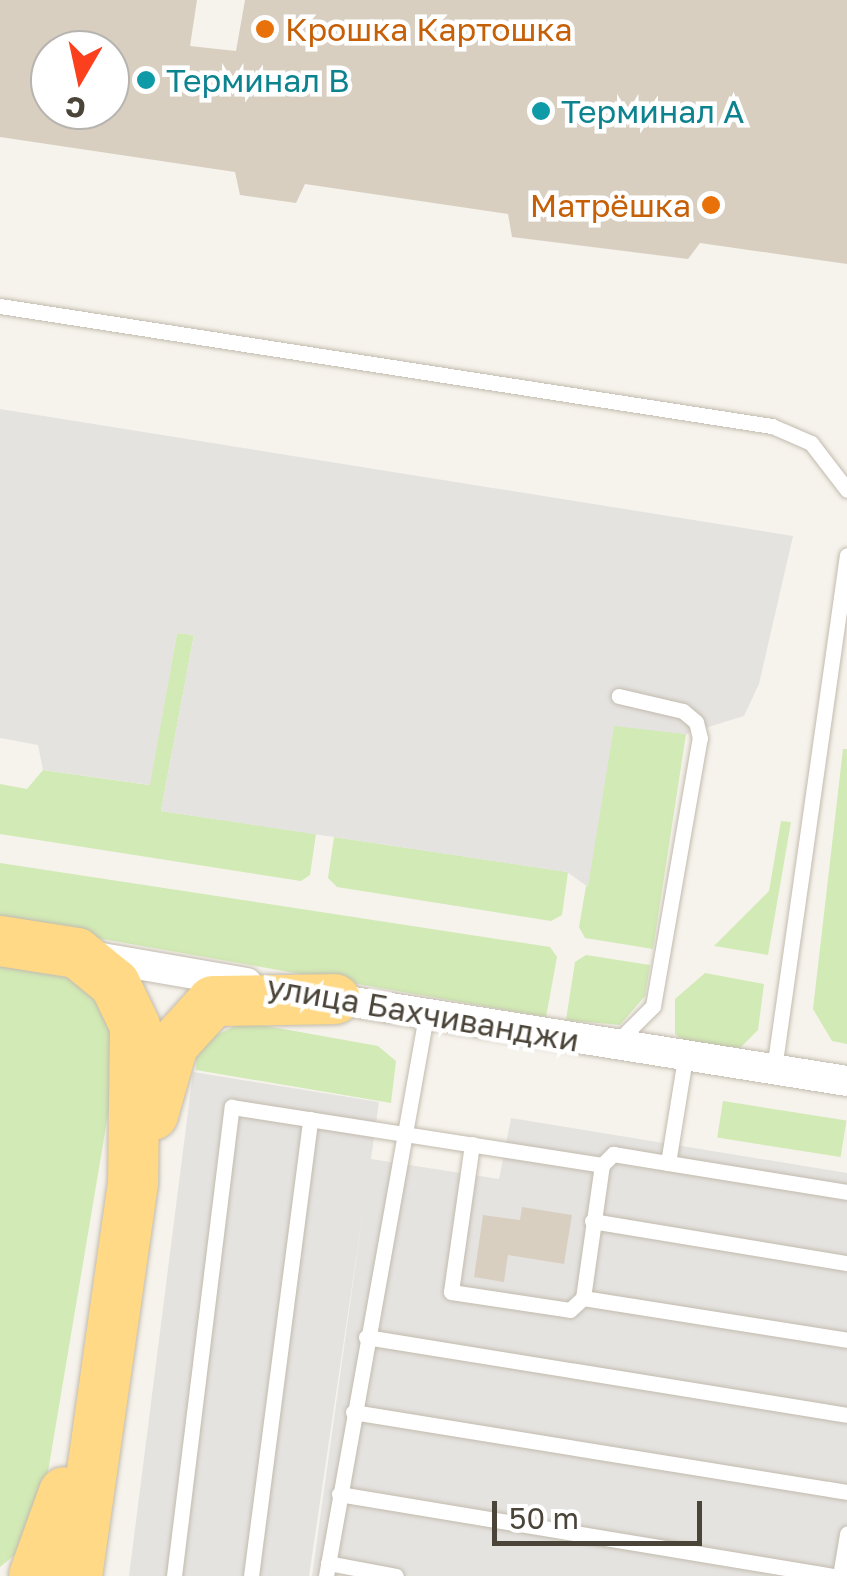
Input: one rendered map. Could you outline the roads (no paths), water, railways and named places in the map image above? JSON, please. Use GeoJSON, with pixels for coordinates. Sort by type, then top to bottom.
{"type":"FeatureCollection","features":[{"type":"Feature","properties":{"kind":"highway","name":"улица Бахчиванджи"},"geometry":{"type":"LineString","coordinates":[[0,940],[77,953]]}},
{"type":"Feature","properties":{"kind":"highway"},"geometry":{"type":"LineString","coordinates":[[77,953],[115,984],[136,1026],[133,1182],[77,1576]]}},
{"type":"Feature","properties":{"kind":"highway"},"geometry":{"type":"LineString","coordinates":[[133,1182],[173,1045],[193,1016],[213,1001],[241,996],[335,999]]}},
{"type":"Feature","properties":{"kind":"highway"},"geometry":{"type":"LineString","coordinates":[[34,1576],[59,1518],[73,1439],[110,1346]]}},
{"type":"Feature","properties":{"kind":"street","name":"улица Бахчиванджи"},"geometry":{"type":"LineString","coordinates":[[77,953],[426,1016],[847,1080]]}},
{"type":"Feature","properties":{"kind":"lane"},"geometry":{"type":"LineString","coordinates":[[0,306],[772,426],[810,443],[847,490]]}},
{"type":"Feature","properties":{"kind":"lane"},"geometry":{"type":"LineString","coordinates":[[774,1069],[847,556]]}},
{"type":"Feature","properties":{"kind":"lane"},"geometry":{"type":"LineString","coordinates":[[600,1043],[632,1033],[653,1006],[700,738],[696,722],[682,711],[619,696]]}},
{"type":"Feature","properties":{"kind":"lane"},"geometry":{"type":"LineString","coordinates":[[396,1576],[327,1569],[392,1183],[409,1134],[426,1016]]}},
{"type":"Feature","properties":{"kind":"lane"},"geometry":{"type":"LineString","coordinates":[[668,1163],[685,1058]]}},
{"type":"Feature","properties":{"kind":"lane"},"geometry":{"type":"LineString","coordinates":[[174,1576],[232,1108],[602,1165]]}},
{"type":"Feature","properties":{"kind":"lane"},"geometry":{"type":"LineString","coordinates":[[250,1576],[310,1119]]}},
{"type":"Feature","properties":{"kind":"lane"},"geometry":{"type":"LineString","coordinates":[[472,1144],[450,1292],[570,1310],[583,1298],[602,1165],[614,1154],[847,1192]]}},
{"type":"Feature","properties":{"kind":"lane"},"geometry":{"type":"LineString","coordinates":[[592,1221],[847,1263]]}},
{"type":"Feature","properties":{"kind":"lane"},"geometry":{"type":"LineString","coordinates":[[583,1298],[847,1340]]}},
{"type":"Feature","properties":{"kind":"lane"},"geometry":{"type":"LineString","coordinates":[[366,1337],[847,1415]]}},
{"type":"Feature","properties":{"kind":"lane"},"geometry":{"type":"LineString","coordinates":[[353,1412],[847,1492]]}},
{"type":"Feature","properties":{"kind":"lane"},"geometry":{"type":"LineString","coordinates":[[340,1494],[837,1576],[847,1534]]}},
{"type":"Feature","properties":{"kind":"place","name":"Крошка Картошка"},"geometry":{"type":"Point","coordinates":[265,29]}},
{"type":"Feature","properties":{"kind":"place","name":"Терминал B"},"geometry":{"type":"Point","coordinates":[146,80]}},
{"type":"Feature","properties":{"kind":"place","name":"Терминал А"},"geometry":{"type":"Point","coordinates":[541,111]}},
{"type":"Feature","properties":{"kind":"place","name":"Матрёшка"},"geometry":{"type":"Point","coordinates":[711,205]}}]}
